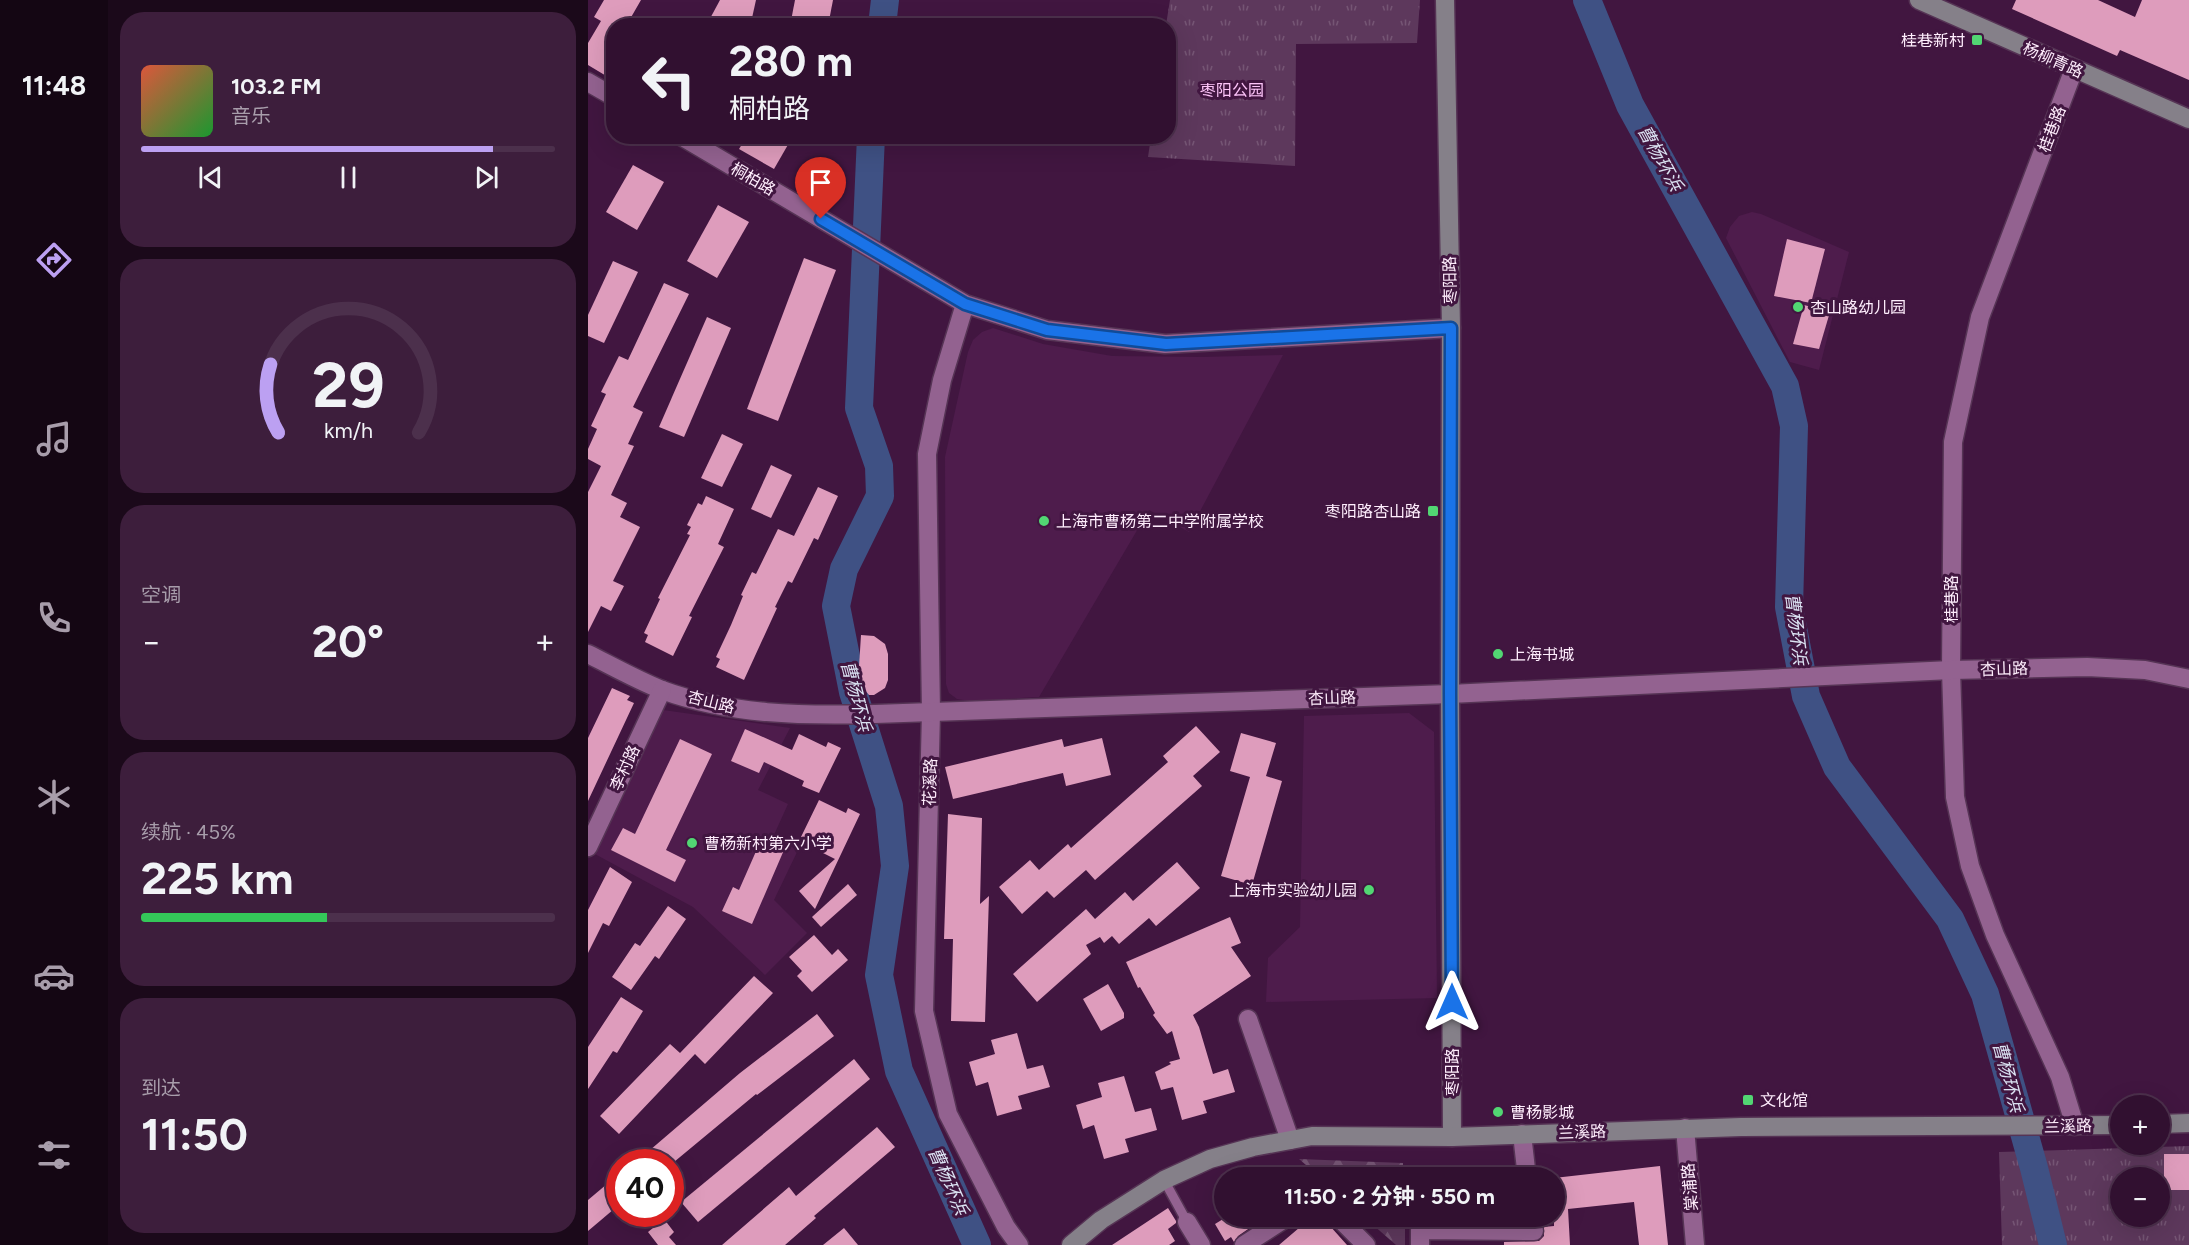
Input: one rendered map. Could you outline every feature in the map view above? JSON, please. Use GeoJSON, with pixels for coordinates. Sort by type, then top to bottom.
{"type":"FeatureCollection","features":[{"type":"Feature","properties":{"kind":"street","name":"枣阳路"},"geometry":{"type":"LineString","coordinates":[[1445,0],[1451,328],[1452,1137]]}},
{"type":"Feature","properties":{"kind":"street","name":"杨柳青路"},"geometry":{"type":"LineString","coordinates":[[1918,0],[2189,118]]}},
{"type":"Feature","properties":{"kind":"street","name":"桂巷路"},"geometry":{"type":"LineString","coordinates":[[2074,69],[1980,317],[1957,421],[1953,442],[1951,670],[1955,797],[1970,866],[1995,935],[2060,1077],[2075,1126]]}},
{"type":"Feature","properties":{"kind":"street"},"geometry":{"type":"LineString","coordinates":[[588,82],[606,92]]}},
{"type":"Feature","properties":{"kind":"street","name":"桐柏路"},"geometry":{"type":"LineString","coordinates":[[695,144],[965,304]]}},
{"type":"Feature","properties":{"kind":"street"},"geometry":{"type":"LineString","coordinates":[[965,304],[1047,330],[1166,344],[1451,328]]}},
{"type":"Feature","properties":{"kind":"street","name":"花溪路"},"geometry":{"type":"LineString","coordinates":[[965,304],[942,380],[927,454],[931,712],[924,1011],[948,1114],[1006,1227],[1019,1245]]}},
{"type":"Feature","properties":{"kind":"street","name":"杏山路"},"geometry":{"type":"LineString","coordinates":[[588,654],[662,690],[736,709],[798,715],[1450,694],[1951,670],[2087,667],[2145,670],[2189,679]]}},
{"type":"Feature","properties":{"kind":"street","name":"李村路"},"geometry":{"type":"LineString","coordinates":[[588,847],[662,690]]}},
{"type":"Feature","properties":{"kind":"street"},"geometry":{"type":"LineString","coordinates":[[1248,1019],[1290,1140]]}},
{"type":"Feature","properties":{"kind":"street"},"geometry":{"type":"LineString","coordinates":[[2170,1124],[2189,1123]]}},
{"type":"Feature","properties":{"kind":"street","name":"兰溪路"},"geometry":{"type":"LineString","coordinates":[[1071,1245],[1101,1220],[1164,1180],[1210,1159],[1253,1147],[1312,1136],[1452,1137],[1685,1128],[2110,1125]]}},
{"type":"Feature","properties":{"kind":"street","name":"棠浦路"},"geometry":{"type":"LineString","coordinates":[[1685,1128],[1695,1245]]}},
{"type":"Feature","properties":{"kind":"street"},"geometry":{"type":"LineString","coordinates":[[1522,1134],[1526,1167]]}},
{"type":"Feature","properties":{"kind":"street"},"geometry":{"type":"LineString","coordinates":[[1187,1222],[1200,1244]]}},
{"type":"Feature","properties":{"kind":"street"},"geometry":{"type":"LineString","coordinates":[[1244,1245],[1273,1227]]}},
{"type":"Feature","properties":{"kind":"street"},"geometry":{"type":"LineString","coordinates":[[1344,1227],[1353,1241]]}},
{"type":"Feature","properties":{"kind":"street"},"geometry":{"type":"LineString","coordinates":[[1420,1245],[1420,1230],[1534,1231]]}},
{"type":"Feature","properties":{"kind":"lane"},"geometry":{"type":"LineString","coordinates":[[1164,1180],[1187,1222]]}},
{"type":"Feature","properties":{"kind":"shaded area","name":"杏山路幼儿园"},"geometry":{"type":"Polygon","coordinates":[[[1752,212],[1849,252],[1819,370],[1790,362],[1726,238],[1730,227],[1739,216],[1752,212]]]}},
{"type":"Feature","properties":{"kind":"shaded area","name":"上海市曹杨第二中学附属学校"},"geometry":{"type":"Polygon","coordinates":[[[993,328],[1043,344],[1112,356],[1283,355],[1189,532],[1149,510],[1039,697],[970,701],[957,699],[949,693],[946,684],[945,457],[968,352],[973,340],[982,332],[993,328]]]}},
{"type":"Feature","properties":{"kind":"shaded area","name":"曹杨新村第六小学"},"geometry":{"type":"Polygon","coordinates":[[[663,710],[790,728],[758,790],[788,804],[773,837],[798,850],[774,900],[807,933],[765,975],[693,907],[593,853],[663,710]]]}},
{"type":"Feature","properties":{"kind":"shaded area","name":"上海市实验幼儿园"},"geometry":{"type":"Polygon","coordinates":[[[1409,713],[1434,732],[1437,998],[1266,1002],[1268,958],[1300,927],[1304,716],[1409,713]]]}},
{"type":"Feature","properties":{"kind":"green space","name":"枣阳公园"},"geometry":{"type":"Polygon","coordinates":[[[1170,0],[1420,0],[1417,43],[1296,44],[1295,166],[1148,157],[1150,144],[1176,144],[1176,18],[1167,18],[1170,0]]]}},
{"type":"Feature","properties":{"kind":"green space"},"geometry":{"type":"Polygon","coordinates":[[[2189,1146],[2189,1245],[2002,1245],[1999,1152],[2110,1148],[2110,1155],[2170,1155],[2170,1147],[2189,1146]]]}},
{"type":"Feature","properties":{"kind":"green space"},"geometry":{"type":"Polygon","coordinates":[[[1299,1159],[1403,1163],[1403,1167],[1308,1167],[1299,1159]]]}},
{"type":"Feature","properties":{"kind":"green space"},"geometry":{"type":"Polygon","coordinates":[[[1375,1227],[1405,1227],[1405,1245],[1396,1245],[1375,1227]]]}},
{"type":"Feature","properties":{"kind":"building"},"geometry":{"type":"Polygon","coordinates":[[[604,0],[641,0],[631,18],[606,18],[606,76],[588,65],[588,43],[601,21],[594,17],[604,0]]]}},
{"type":"Feature","properties":{"kind":"building"},"geometry":{"type":"Polygon","coordinates":[[[720,0],[756,0],[752,18],[710,18],[720,0]]]}},
{"type":"Feature","properties":{"kind":"building"},"geometry":{"type":"Polygon","coordinates":[[[795,0],[833,0],[830,18],[792,18],[795,0]]]}},
{"type":"Feature","properties":{"kind":"building"},"geometry":{"type":"Polygon","coordinates":[[[2016,0],[2098,0],[2135,17],[2142,0],[2189,0],[2189,80],[2120,50],[2117,56],[2012,9],[2016,0]]]}},
{"type":"Feature","properties":{"kind":"building"},"geometry":{"type":"Polygon","coordinates":[[[742,144],[788,144],[774,169],[739,149],[742,144]]]}},
{"type":"Feature","properties":{"kind":"building"},"geometry":{"type":"Polygon","coordinates":[[[633,165],[664,182],[637,230],[606,212],[633,165]]]}},
{"type":"Feature","properties":{"kind":"building"},"geometry":{"type":"Polygon","coordinates":[[[718,205],[749,222],[717,278],[687,261],[718,205]]]}},
{"type":"Feature","properties":{"kind":"building"},"geometry":{"type":"Polygon","coordinates":[[[1787,239],[1825,249],[1811,303],[1774,296],[1787,239]]]}},
{"type":"Feature","properties":{"kind":"building"},"geometry":{"type":"Polygon","coordinates":[[[804,258],[836,270],[778,421],[747,409],[804,258]]]}},
{"type":"Feature","properties":{"kind":"building"},"geometry":{"type":"Polygon","coordinates":[[[613,261],[638,272],[604,343],[588,336],[588,315],[613,261]]]}},
{"type":"Feature","properties":{"kind":"building"},"geometry":{"type":"Polygon","coordinates":[[[664,283],[689,294],[633,407],[643,412],[628,444],[634,446],[611,495],[627,503],[620,517],[640,527],[613,581],[624,586],[611,611],[601,606],[588,632],[588,492],[601,466],[588,459],[588,449],[597,429],[591,426],[606,394],[601,392],[619,356],[628,360],[664,283]]]}},
{"type":"Feature","properties":{"kind":"building"},"geometry":{"type":"Polygon","coordinates":[[[1804,305],[1830,312],[1819,349],[1793,344],[1804,305]]]}},
{"type":"Feature","properties":{"kind":"building"},"geometry":{"type":"Polygon","coordinates":[[[707,317],[731,328],[684,437],[659,427],[707,317]]]}},
{"type":"Feature","properties":{"kind":"building"},"geometry":{"type":"Polygon","coordinates":[[[722,434],[743,444],[722,487],[701,478],[722,434]]]}},
{"type":"Feature","properties":{"kind":"building"},"geometry":{"type":"Polygon","coordinates":[[[771,465],[792,475],[771,518],[751,509],[771,465]]]}},
{"type":"Feature","properties":{"kind":"building"},"geometry":{"type":"Polygon","coordinates":[[[818,487],[838,496],[818,540],[814,538],[792,583],[788,581],[744,680],[716,667],[720,659],[716,657],[752,572],[756,574],[778,529],[794,536],[818,487]]]}},
{"type":"Feature","properties":{"kind":"building"},"geometry":{"type":"Polygon","coordinates":[[[706,496],[734,509],[718,544],[724,547],[689,616],[692,617],[673,656],[645,642],[648,635],[644,633],[660,599],[658,598],[690,535],[687,534],[691,527],[687,525],[698,503],[702,505],[706,496]]]}},
{"type":"Feature","properties":{"kind":"building"},"geometry":{"type":"Polygon","coordinates":[[[861,635],[874,636],[885,644],[888,654],[888,680],[885,688],[874,695],[869,695],[858,682],[861,635]]]}},
{"type":"Feature","properties":{"kind":"building"},"geometry":{"type":"Polygon","coordinates":[[[612,688],[630,696],[627,700],[634,703],[588,801],[588,738],[612,688]]]}},
{"type":"Feature","properties":{"kind":"building"},"geometry":{"type":"Polygon","coordinates":[[[1196,726],[1220,752],[1193,776],[1202,786],[1095,880],[1086,870],[1054,898],[1047,891],[1022,914],[999,887],[1030,860],[1039,870],[1068,844],[1071,848],[1168,762],[1163,756],[1196,726]]]}},
{"type":"Feature","properties":{"kind":"building"},"geometry":{"type":"Polygon","coordinates":[[[745,729],[792,750],[799,734],[826,747],[828,742],[841,748],[819,793],[802,786],[804,781],[764,762],[759,773],[731,761],[745,729]]]}},
{"type":"Feature","properties":{"kind":"building"},"geometry":{"type":"Polygon","coordinates":[[[1241,733],[1276,743],[1266,776],[1282,781],[1252,885],[1221,876],[1250,777],[1230,771],[1241,733]]]}},
{"type":"Feature","properties":{"kind":"building"},"geometry":{"type":"Polygon","coordinates":[[[1102,738],[1111,775],[1066,786],[1063,773],[953,799],[945,767],[1062,739],[1064,747],[1102,738]]]}},
{"type":"Feature","properties":{"kind":"building"},"geometry":{"type":"Polygon","coordinates":[[[680,739],[712,754],[666,850],[686,860],[675,882],[611,850],[623,828],[635,834],[680,739]]]}},
{"type":"Feature","properties":{"kind":"building"},"geometry":{"type":"Polygon","coordinates":[[[819,800],[846,813],[848,808],[860,814],[815,909],[799,891],[835,859],[821,852],[824,847],[801,837],[819,800]]]}},
{"type":"Feature","properties":{"kind":"building"},"geometry":{"type":"Polygon","coordinates":[[[948,814],[982,818],[980,904],[989,896],[985,1022],[951,1021],[953,939],[944,939],[948,814]]]}},
{"type":"Feature","properties":{"kind":"building"},"geometry":{"type":"Polygon","coordinates":[[[761,840],[784,850],[752,924],[722,911],[733,887],[739,890],[761,840]]]}},
{"type":"Feature","properties":{"kind":"building"},"geometry":{"type":"Polygon","coordinates":[[[1177,862],[1200,888],[1156,926],[1149,918],[1119,944],[1112,936],[1104,943],[1100,937],[1086,945],[1091,954],[1037,1002],[1013,974],[1086,909],[1095,919],[1125,892],[1133,901],[1177,862]]]}},
{"type":"Feature","properties":{"kind":"building"},"geometry":{"type":"Polygon","coordinates":[[[610,867],[632,882],[609,926],[603,923],[588,953],[588,910],[610,867]]]}},
{"type":"Feature","properties":{"kind":"building"},"geometry":{"type":"Polygon","coordinates":[[[848,884],[857,895],[821,927],[812,917],[848,884]]]}},
{"type":"Feature","properties":{"kind":"building"},"geometry":{"type":"Polygon","coordinates":[[[668,906],[686,919],[659,959],[655,956],[631,990],[612,977],[635,943],[640,946],[668,906]]]}},
{"type":"Feature","properties":{"kind":"building"},"geometry":{"type":"Polygon","coordinates":[[[1230,917],[1241,943],[1231,947],[1251,976],[1193,1015],[1199,1027],[1213,1074],[1228,1069],[1235,1092],[1203,1101],[1207,1113],[1182,1120],[1173,1087],[1161,1090],[1155,1072],[1171,1064],[1169,1062],[1180,1059],[1172,1031],[1167,1034],[1153,1015],[1155,1013],[1140,987],[1138,988],[1126,962],[1230,917]]]}},
{"type":"Feature","properties":{"kind":"building"},"geometry":{"type":"Polygon","coordinates":[[[814,935],[832,955],[838,949],[848,960],[812,992],[797,976],[802,971],[789,957],[814,935]]]}},
{"type":"Feature","properties":{"kind":"building"},"geometry":{"type":"Polygon","coordinates":[[[754,976],[773,993],[705,1064],[695,1054],[619,1134],[600,1116],[670,1044],[680,1053],[754,976]]]}},
{"type":"Feature","properties":{"kind":"building"},"geometry":{"type":"Polygon","coordinates":[[[1108,984],[1124,1013],[1124,1018],[1101,1031],[1083,999],[1108,984]]]}},
{"type":"Feature","properties":{"kind":"building"},"geometry":{"type":"Polygon","coordinates":[[[621,997],[643,1011],[617,1053],[613,1051],[588,1089],[588,1047],[621,997]]]}},
{"type":"Feature","properties":{"kind":"building"},"geometry":{"type":"Polygon","coordinates":[[[817,1014],[834,1036],[756,1094],[684,1154],[684,1149],[651,1149],[740,1073],[817,1014]]]}},
{"type":"Feature","properties":{"kind":"building"},"geometry":{"type":"Polygon","coordinates":[[[1017,1033],[1027,1069],[1043,1065],[1050,1087],[1018,1096],[1022,1109],[997,1116],[988,1082],[976,1086],[969,1062],[995,1054],[991,1040],[1017,1033]]]}},
{"type":"Feature","properties":{"kind":"building"},"geometry":{"type":"Polygon","coordinates":[[[854,1059],[870,1079],[698,1222],[684,1206],[684,1200],[854,1059]]]}},
{"type":"Feature","properties":{"kind":"building"},"geometry":{"type":"Polygon","coordinates":[[[1124,1076],[1135,1112],[1151,1108],[1157,1130],[1125,1139],[1129,1152],[1104,1159],[1094,1125],[1083,1129],[1076,1105],[1102,1097],[1098,1083],[1124,1076]]]}},
{"type":"Feature","properties":{"kind":"building"},"geometry":{"type":"Polygon","coordinates":[[[877,1127],[895,1147],[814,1216],[816,1218],[785,1245],[722,1245],[789,1187],[796,1196],[877,1127]]]}},
{"type":"Feature","properties":{"kind":"building"},"geometry":{"type":"Polygon","coordinates":[[[2189,1154],[2189,1190],[2170,1190],[2170,1167],[2164,1167],[2164,1155],[2189,1154]]]}},
{"type":"Feature","properties":{"kind":"building"},"geometry":{"type":"Polygon","coordinates":[[[1660,1166],[1668,1245],[1639,1245],[1634,1202],[1568,1209],[1570,1245],[1504,1245],[1504,1242],[1539,1241],[1544,1236],[1544,1227],[1565,1227],[1565,1177],[1660,1166]]]}},
{"type":"Feature","properties":{"kind":"building"},"geometry":{"type":"Polygon","coordinates":[[[606,1185],[606,1216],[588,1231],[588,1200],[606,1185]]]}},
{"type":"Feature","properties":{"kind":"building"},"geometry":{"type":"Polygon","coordinates":[[[1168,1208],[1176,1221],[1168,1229],[1175,1241],[1169,1245],[1112,1245],[1168,1208]]]}},
{"type":"Feature","properties":{"kind":"building"},"geometry":{"type":"Polygon","coordinates":[[[654,1227],[670,1227],[674,1232],[669,1237],[676,1245],[658,1245],[648,1232],[654,1227]]]}},
{"type":"Feature","properties":{"kind":"building"},"geometry":{"type":"Polygon","coordinates":[[[1217,1227],[1251,1227],[1238,1236],[1234,1242],[1231,1237],[1225,1241],[1217,1227]]]}},
{"type":"Feature","properties":{"kind":"building"},"geometry":{"type":"Polygon","coordinates":[[[1300,1227],[1331,1227],[1347,1245],[1279,1245],[1300,1227]]]}},
{"type":"Feature","properties":{"kind":"building"},"geometry":{"type":"Polygon","coordinates":[[[844,1228],[858,1245],[823,1245],[844,1228]]]}},
{"type":"Feature","properties":{"kind":"waterway","name":"曹杨环浜"},"geometry":{"type":"LineString","coordinates":[[883,18],[885,0]]}},
{"type":"Feature","properties":{"kind":"waterway","name":"曹杨环浜"},"geometry":{"type":"LineString","coordinates":[[1587,0],[1630,105],[1785,386],[1794,426],[1789,607],[1806,696],[1837,767],[1950,919],[1985,994],[2053,1245]]}},
{"type":"Feature","properties":{"kind":"waterway","name":"曹杨环浜"},"geometry":{"type":"LineString","coordinates":[[871,144],[859,408],[879,466],[880,496],[844,569],[836,606],[853,692],[889,806],[895,866],[879,975],[899,1071],[977,1245]]}},
{"type":"Feature","properties":{"kind":"place","name":"桂巷新村"},"geometry":{"type":"Point","coordinates":[1977,40]}},
{"type":"Feature","properties":{"kind":"place","name":"杏山路幼儿园"},"geometry":{"type":"Point","coordinates":[1798,307]}},
{"type":"Feature","properties":{"kind":"place","name":"枣阳路杏山路"},"geometry":{"type":"Point","coordinates":[1433,511]}},
{"type":"Feature","properties":{"kind":"place","name":"上海市曹杨第二中学附属学校"},"geometry":{"type":"Point","coordinates":[1044,521]}},
{"type":"Feature","properties":{"kind":"place","name":"上海书城"},"geometry":{"type":"Point","coordinates":[1498,654]}},
{"type":"Feature","properties":{"kind":"place","name":"曹杨新村第六小学"},"geometry":{"type":"Point","coordinates":[692,843]}},
{"type":"Feature","properties":{"kind":"place","name":"上海市实验幼儿园"},"geometry":{"type":"Point","coordinates":[1369,890]}},
{"type":"Feature","properties":{"kind":"place","name":"文化馆"},"geometry":{"type":"Point","coordinates":[1748,1100]}},
{"type":"Feature","properties":{"kind":"place","name":"曹杨影城"},"geometry":{"type":"Point","coordinates":[1498,1112]}},
{"type":"Feature","properties":{"kind":"route"},"geometry":{"type":"LineString","coordinates":[[821,219],[965,304],[1047,330],[1166,344],[1451,328],[1452,1002]]}}]}
